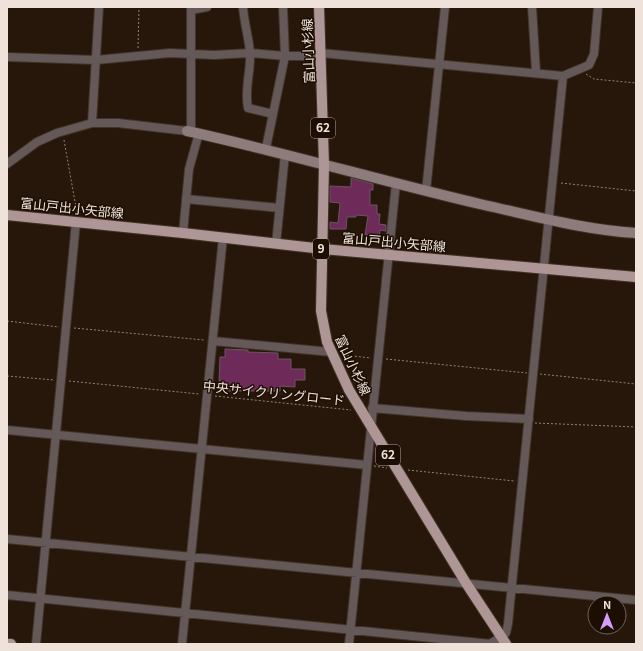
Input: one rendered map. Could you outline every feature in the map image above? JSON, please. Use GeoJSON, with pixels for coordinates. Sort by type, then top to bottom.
{"type":"FeatureCollection","features":[{"type":"Feature","properties":{"kind":"main road","name":"富山小杉線"},"geometry":{"type":"LineString","coordinates":[[319,7],[324,165],[321,311],[326,342],[370,426],[466,583],[503,640]]}},
{"type":"Feature","properties":{"kind":"main road","name":"富山戸出小矢部線"},"geometry":{"type":"LineString","coordinates":[[7,215],[183,232],[323,249],[636,277]]}},
{"type":"Feature","properties":{"kind":"street"},"geometry":{"type":"LineString","coordinates":[[92,123],[99,7]]}},
{"type":"Feature","properties":{"kind":"street"},"geometry":{"type":"LineString","coordinates":[[183,232],[192,132],[191,9],[207,7]]}},
{"type":"Feature","properties":{"kind":"street"},"geometry":{"type":"LineString","coordinates":[[243,7],[244,23],[250,53],[246,83],[248,108],[273,114]]}},
{"type":"Feature","properties":{"kind":"street"},"geometry":{"type":"LineString","coordinates":[[266,148],[285,56],[283,7]]}},
{"type":"Feature","properties":{"kind":"street"},"geometry":{"type":"LineString","coordinates":[[426,191],[444,7]]}},
{"type":"Feature","properties":{"kind":"street"},"geometry":{"type":"LineString","coordinates":[[532,7],[536,72]]}},
{"type":"Feature","properties":{"kind":"street"},"geometry":{"type":"LineString","coordinates":[[7,57],[96,60],[170,53],[214,55],[250,53],[285,56],[308,56],[321,53],[536,72],[563,76],[589,65],[594,54],[598,7]]}},
{"type":"Feature","properties":{"kind":"street"},"geometry":{"type":"LineString","coordinates":[[7,595],[491,644],[503,640],[506,633],[512,588],[563,76]]}},
{"type":"Feature","properties":{"kind":"street"},"geometry":{"type":"LineString","coordinates":[[7,164],[36,142],[62,131],[92,123],[118,123],[192,132],[266,148],[324,165],[548,220],[608,231],[636,233]]}},
{"type":"Feature","properties":{"kind":"street"},"geometry":{"type":"LineString","coordinates":[[276,244],[285,154]]}},
{"type":"Feature","properties":{"kind":"street"},"geometry":{"type":"LineString","coordinates":[[349,644],[370,426],[396,183]]}},
{"type":"Feature","properties":{"kind":"street"},"geometry":{"type":"LineString","coordinates":[[186,199],[279,208]]}},
{"type":"Feature","properties":{"kind":"street"},"geometry":{"type":"LineString","coordinates":[[36,644],[77,222]]}},
{"type":"Feature","properties":{"kind":"street"},"geometry":{"type":"LineString","coordinates":[[182,644],[223,237]]}},
{"type":"Feature","properties":{"kind":"street"},"geometry":{"type":"LineString","coordinates":[[213,341],[331,353]]}},
{"type":"Feature","properties":{"kind":"street"},"geometry":{"type":"LineString","coordinates":[[372,408],[529,421]]}},
{"type":"Feature","properties":{"kind":"street"},"geometry":{"type":"LineString","coordinates":[[7,430],[367,465]]}},
{"type":"Feature","properties":{"kind":"street"},"geometry":{"type":"LineString","coordinates":[[7,538],[636,600]]}},
{"type":"Feature","properties":{"kind":"path"},"geometry":{"type":"LineString","coordinates":[[138,56],[137,19],[139,7]]}},
{"type":"Feature","properties":{"kind":"path"},"geometry":{"type":"LineString","coordinates":[[578,70],[594,79],[636,83]]}},
{"type":"Feature","properties":{"kind":"path"},"geometry":{"type":"LineString","coordinates":[[62,131],[77,222]]}},
{"type":"Feature","properties":{"kind":"path"},"geometry":{"type":"LineString","coordinates":[[552,183],[636,191]]}},
{"type":"Feature","properties":{"kind":"path"},"geometry":{"type":"LineString","coordinates":[[7,321],[213,341]]}},
{"type":"Feature","properties":{"kind":"path"},"geometry":{"type":"LineString","coordinates":[[331,353],[636,384]]}},
{"type":"Feature","properties":{"kind":"path","name":"中央サイクリングロード"},"geometry":{"type":"LineString","coordinates":[[7,376],[61,380],[362,412]]}},
{"type":"Feature","properties":{"kind":"path"},"geometry":{"type":"LineString","coordinates":[[529,421],[636,427]]}},
{"type":"Feature","properties":{"kind":"path"},"geometry":{"type":"LineString","coordinates":[[367,465],[522,482]]}},
{"type":"Feature","properties":{"kind":"building"},"geometry":{"type":"Polygon","coordinates":[[[351,178],[373,184],[373,190],[370,190],[370,205],[377,205],[377,214],[380,214],[379,224],[386,225],[386,231],[380,230],[379,240],[372,240],[372,235],[365,235],[368,216],[356,215],[356,217],[347,217],[346,229],[330,229],[330,222],[338,223],[340,203],[330,202],[330,186],[351,187],[351,178]]]}},
{"type":"Feature","properties":{"kind":"building"},"geometry":{"type":"Polygon","coordinates":[[[225,349],[248,350],[248,352],[278,353],[278,359],[291,359],[291,369],[305,369],[305,380],[295,380],[295,387],[280,386],[280,391],[228,391],[229,384],[219,384],[220,357],[225,357],[225,349]]]}}]}
